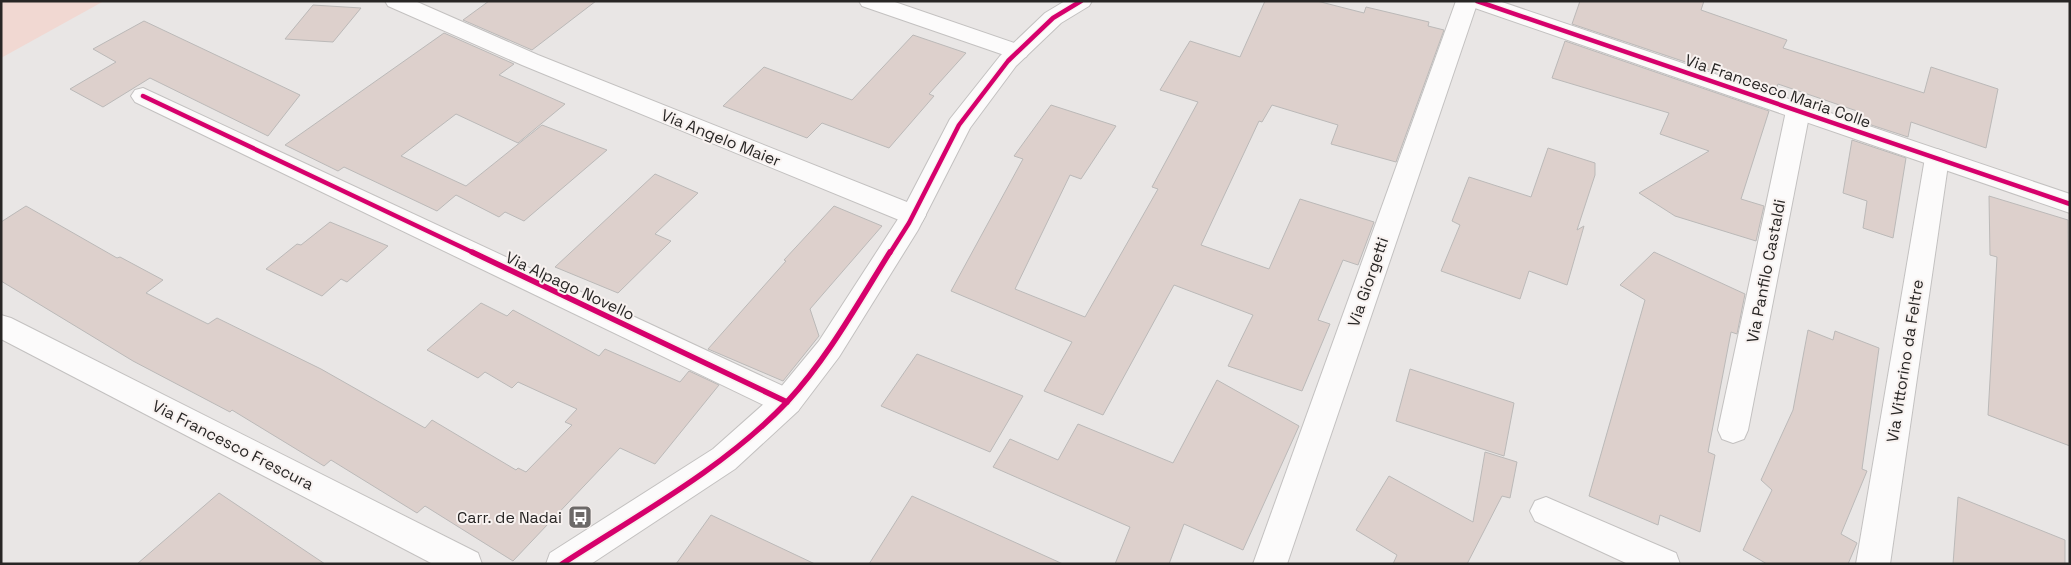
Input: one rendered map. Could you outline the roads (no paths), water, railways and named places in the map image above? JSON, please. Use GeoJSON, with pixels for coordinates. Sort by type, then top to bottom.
{"type":"FeatureCollection","features":[{"type":"Feature","properties":{"kind":"street","name":"Via Angelo Maier"},"geometry":{"type":"LineString","coordinates":[[396,1],[530,60],[913,216]]}},
{"type":"Feature","properties":{"kind":"street"},"geometry":{"type":"LineString","coordinates":[[870,1],[1018,52]]}},
{"type":"Feature","properties":{"kind":"street"},"geometry":{"type":"LineString","coordinates":[[562,564],[724,459],[787,402],[829,349],[913,216],[958,125],[1018,52],[1053,18],[1081,1]]}},
{"type":"Feature","properties":{"kind":"street","name":"Via Giorgetti"},"geometry":{"type":"LineString","coordinates":[[1270,564],[1467,1]]}},
{"type":"Feature","properties":{"kind":"street","name":"Via Francesco Maria Colle"},"geometry":{"type":"LineString","coordinates":[[1477,1],[2070,204]]}},
{"type":"Feature","properties":{"kind":"street","name":"Via Alpago Novello"},"geometry":{"type":"LineString","coordinates":[[144,96],[342,192],[787,402]]}},
{"type":"Feature","properties":{"kind":"street","name":"Via Panfilo Castaldi"},"geometry":{"type":"LineString","coordinates":[[1734,430],[1798,111]]}},
{"type":"Feature","properties":{"kind":"street","name":"Via Vittorino da Feltre"},"geometry":{"type":"LineString","coordinates":[[1873,564],[1937,158]]}},
{"type":"Feature","properties":{"kind":"street","name":"Via Francesco Frescura"},"geometry":{"type":"LineString","coordinates":[[1,326],[466,564]]}},
{"type":"Feature","properties":{"kind":"street"},"geometry":{"type":"LineString","coordinates":[[1546,511],[1664,564]]}},
{"type":"Feature","properties":{"kind":"place","name":"Carr. de Nadai"},"geometry":{"type":"Point","coordinates":[580,517]}}]}
